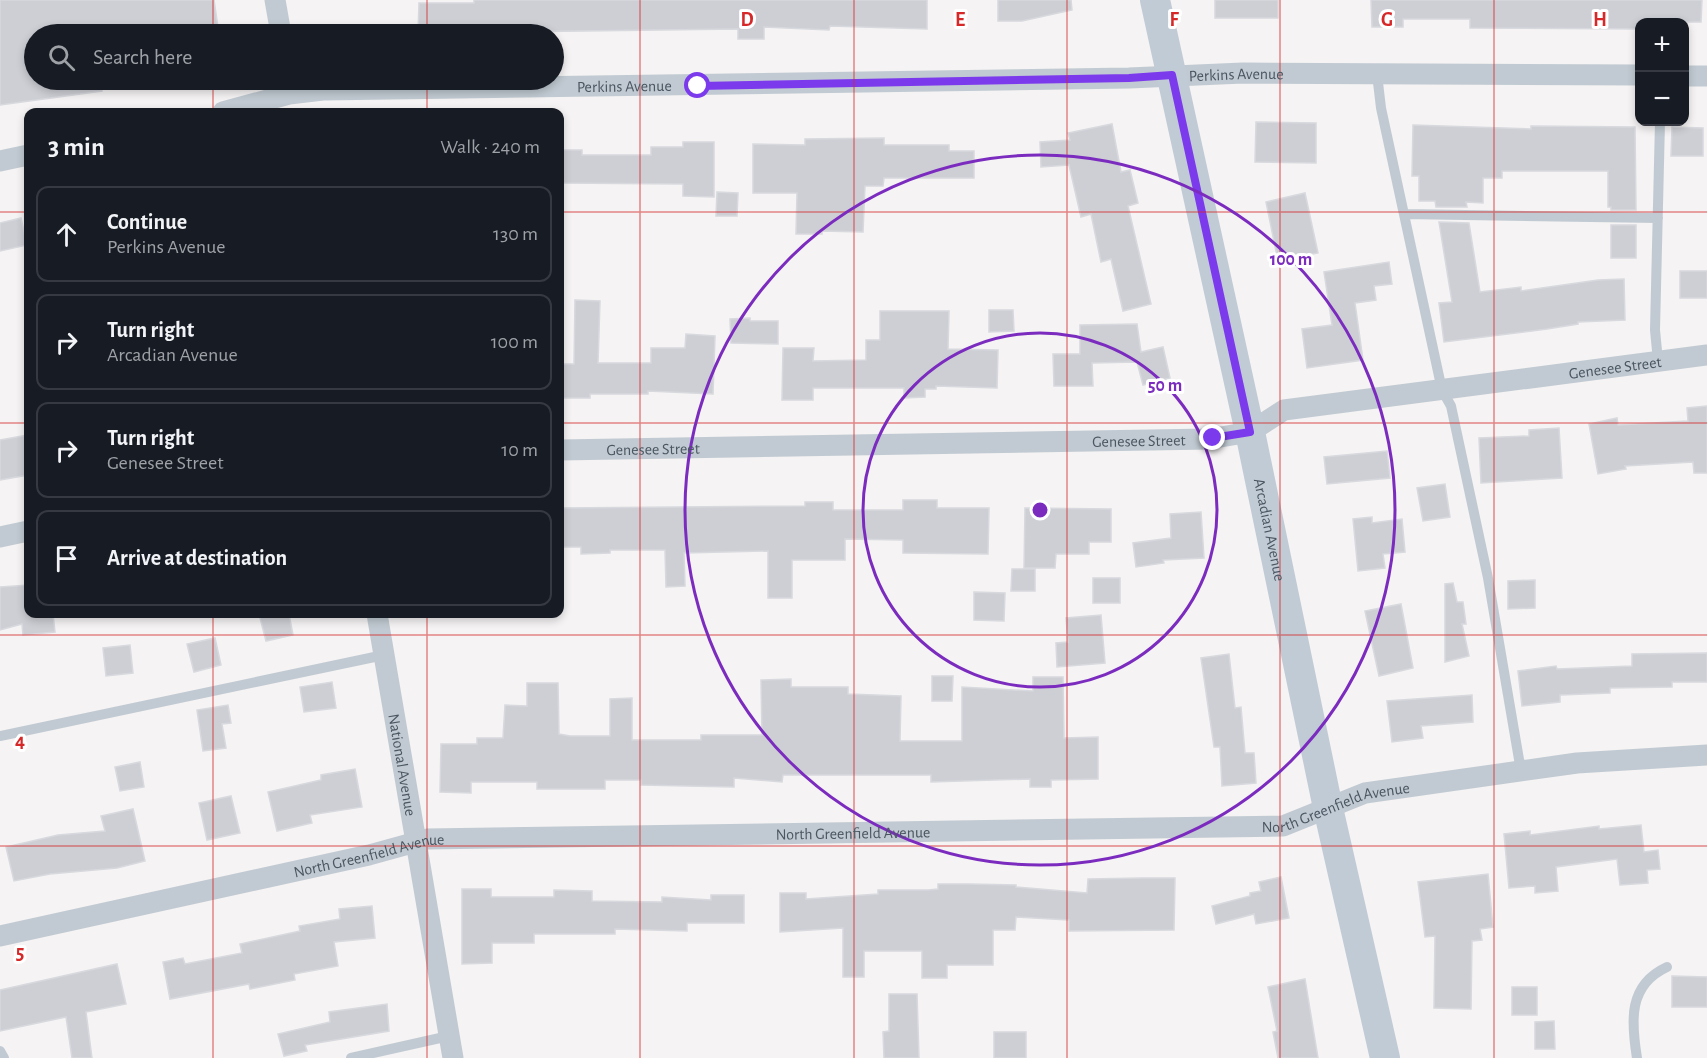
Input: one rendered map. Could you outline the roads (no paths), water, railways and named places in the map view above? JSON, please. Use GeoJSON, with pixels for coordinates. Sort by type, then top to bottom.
{"type":"FeatureCollection","features":[{"type":"Feature","properties":{"kind":"main road","name":"Arcadian Avenue"},"geometry":{"type":"LineString","coordinates":[[1155,0],[1250,432],[1328,808],[1385,1058]]}},
{"type":"Feature","properties":{"kind":"street"},"geometry":{"type":"LineString","coordinates":[[275,0],[279,24]]}},
{"type":"Feature","properties":{"kind":"street","name":"Perkins Avenue"},"geometry":{"type":"LineString","coordinates":[[564,87],[1129,78],[1172,75],[1635,75]]}},
{"type":"Feature","properties":{"kind":"street"},"geometry":{"type":"LineString","coordinates":[[1689,76],[1707,76]]}},
{"type":"Feature","properties":{"kind":"street","name":"Perkins Avenue"},"geometry":{"type":"LineString","coordinates":[[239,108],[290,95],[323,90]]}},
{"type":"Feature","properties":{"kind":"street"},"geometry":{"type":"LineString","coordinates":[[0,161],[24,156]]}},
{"type":"Feature","properties":{"kind":"street","name":"Genesee Street"},"geometry":{"type":"LineString","coordinates":[[564,450],[1209,440],[1250,432],[1284,410],[1707,355]]}},
{"type":"Feature","properties":{"kind":"street"},"geometry":{"type":"LineString","coordinates":[[0,537],[24,532]]}},
{"type":"Feature","properties":{"kind":"street","name":"National Avenue"},"geometry":{"type":"LineString","coordinates":[[378,618],[453,1058]]}},
{"type":"Feature","properties":{"kind":"street","name":"North Greenfield Avenue"},"geometry":{"type":"LineString","coordinates":[[0,936],[427,839],[1283,826],[1365,793],[1622,759],[1707,754]]}},
{"type":"Feature","properties":{"kind":"lane"},"geometry":{"type":"LineString","coordinates":[[1377,74],[1381,108],[1442,390],[1451,406],[1488,578],[1521,771]]}},
{"type":"Feature","properties":{"kind":"lane"},"geometry":{"type":"LineString","coordinates":[[1658,361],[1655,330],[1660,126]]}},
{"type":"Feature","properties":{"kind":"lane"},"geometry":{"type":"LineString","coordinates":[[1404,214],[1658,219]]}},
{"type":"Feature","properties":{"kind":"lane"},"geometry":{"type":"LineString","coordinates":[[0,736],[384,655]]}},
{"type":"Feature","properties":{"kind":"lane"},"geometry":{"type":"LineString","coordinates":[[1636,1058],[1633,1013],[1636,996],[1645,981],[1667,967]]}},
{"type":"Feature","properties":{"kind":"lane"},"geometry":{"type":"LineString","coordinates":[[351,1058],[449,1036]]}},
{"type":"Feature","properties":{"kind":"lane"},"geometry":{"type":"LineString","coordinates":[[0,1051],[4,1058]]}}]}
